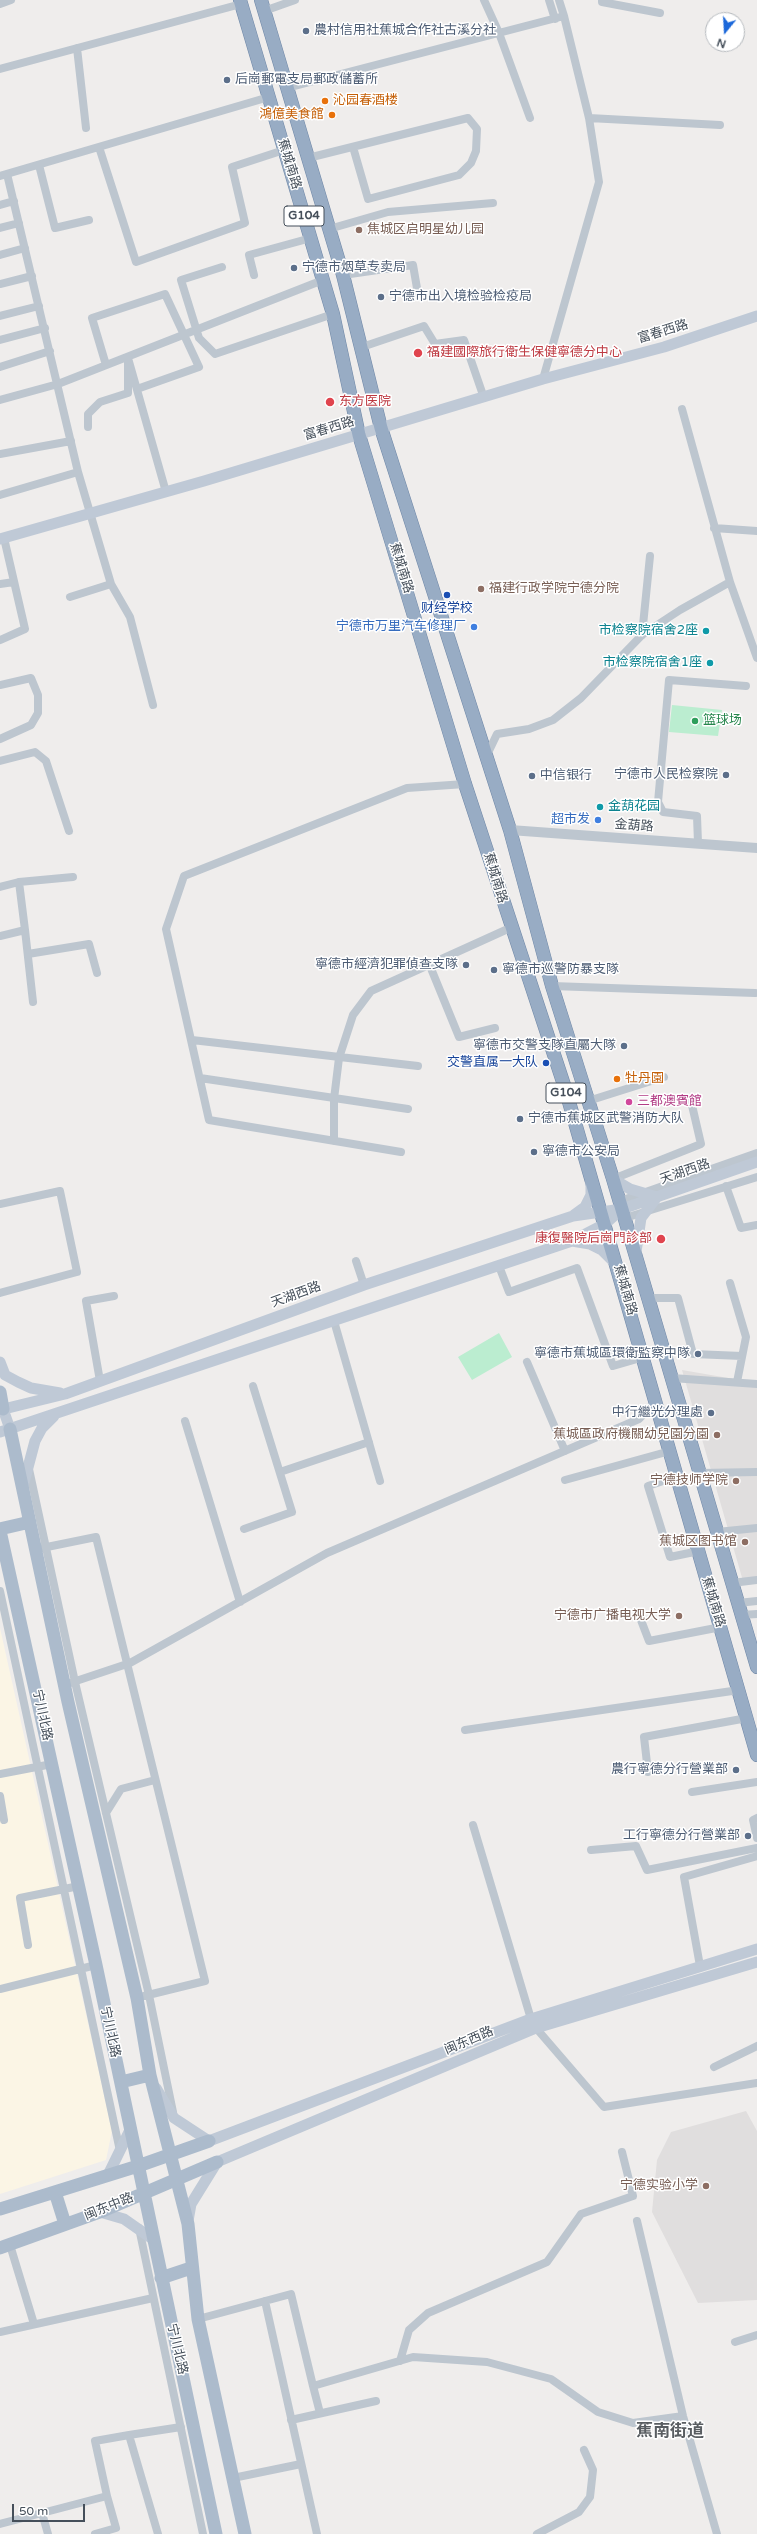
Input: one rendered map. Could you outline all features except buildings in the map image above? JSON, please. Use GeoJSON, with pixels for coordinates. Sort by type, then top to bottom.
{"type":"FeatureCollection","features":[{"type":"Feature","properties":{"kind":"highway","name":"蕉城南路"},"geometry":{"type":"LineString","coordinates":[[240,2],[333,314],[359,435],[510,928],[563,1082],[618,1265],[757,1755]]}},
{"type":"Feature","properties":{"kind":"highway","name":"蕉城南路"},"geometry":{"type":"LineString","coordinates":[[263,5],[343,275],[381,428],[510,830],[552,986],[649,1298],[732,1583],[740,1609],[753,1640],[757,1667]]}},
{"type":"Feature","properties":{"kind":"main road","name":"富春西路"},"geometry":{"type":"LineString","coordinates":[[2,538],[166,492],[484,398],[542,379],[664,347],[757,316]]}},
{"type":"Feature","properties":{"kind":"main road","name":"天湖西路"},"geometry":{"type":"LineString","coordinates":[[622,1209],[757,1162]]}},
{"type":"Feature","properties":{"kind":"main road"},"geometry":{"type":"LineString","coordinates":[[573,1216],[585,1207],[591,1194],[590,1172]]}},
{"type":"Feature","properties":{"kind":"main road"},"geometry":{"type":"LineString","coordinates":[[613,1179],[642,1194],[657,1197],[640,1224],[636,1256]]}},
{"type":"Feature","properties":{"kind":"main road"},"geometry":{"type":"LineString","coordinates":[[5,1431],[572,1241],[603,1218],[622,1209]]}},
{"type":"Feature","properties":{"kind":"main road","name":"天湖西路"},"geometry":{"type":"LineString","coordinates":[[1,1410],[80,1389],[364,1285],[573,1216],[603,1218]]}},
{"type":"Feature","properties":{"kind":"main road"},"geometry":{"type":"LineString","coordinates":[[572,1241],[590,1244],[602,1250],[618,1265]]}},
{"type":"Feature","properties":{"kind":"main road"},"geometry":{"type":"LineString","coordinates":[[0,1362],[5,1375],[18,1382],[31,1388],[65,1394]]}},
{"type":"Feature","properties":{"kind":"main road"},"geometry":{"type":"LineString","coordinates":[[80,1389],[84,1404]]}},
{"type":"Feature","properties":{"kind":"main road"},"geometry":{"type":"LineString","coordinates":[[0,1392],[1,1410],[5,1431],[23,1489],[30,1522],[41,1548],[70,1684],[98,1832],[143,1996],[152,2079],[188,2224],[191,2268],[198,2319],[245,2534]]}},
{"type":"Feature","properties":{"kind":"main road"},"geometry":{"type":"LineString","coordinates":[[23,1489],[28,1465],[42,1428],[57,1413]]}},
{"type":"Feature","properties":{"kind":"main road"},"geometry":{"type":"LineString","coordinates":[[0,1530],[30,1522]]}},
{"type":"Feature","properties":{"kind":"main road","name":"宁川北路"},"geometry":{"type":"LineString","coordinates":[[0,1530],[96,1965],[216,2534]]}},
{"type":"Feature","properties":{"kind":"main road","name":"闽东西路"},"geometry":{"type":"LineString","coordinates":[[209,2141],[533,2024],[700,1966],[757,1949]]}},
{"type":"Feature","properties":{"kind":"main road","name":"闽东西路"},"geometry":{"type":"LineString","coordinates":[[217,2162],[533,2024],[757,1962]]}},
{"type":"Feature","properties":{"kind":"main road"},"geometry":{"type":"LineString","coordinates":[[121,2082],[152,2079]]}},
{"type":"Feature","properties":{"kind":"main road"},"geometry":{"type":"LineString","coordinates":[[152,2079],[174,2118],[209,2141]]}},
{"type":"Feature","properties":{"kind":"main road"},"geometry":{"type":"LineString","coordinates":[[108,2175],[130,2130]]}},
{"type":"Feature","properties":{"kind":"main road"},"geometry":{"type":"LineString","coordinates":[[0,2209],[138,2166],[209,2141]]}},
{"type":"Feature","properties":{"kind":"main road"},"geometry":{"type":"LineString","coordinates":[[188,2224],[191,2204],[217,2162]]}},
{"type":"Feature","properties":{"kind":"main road","name":"闽东中路"},"geometry":{"type":"LineString","coordinates":[[5,2246],[100,2212],[217,2162]]}},
{"type":"Feature","properties":{"kind":"main road"},"geometry":{"type":"LineString","coordinates":[[56,2192],[65,2224]]}},
{"type":"Feature","properties":{"kind":"main road"},"geometry":{"type":"LineString","coordinates":[[100,2212],[124,2219],[139,2228],[154,2240]]}},
{"type":"Feature","properties":{"kind":"main road"},"geometry":{"type":"LineString","coordinates":[[161,2278],[191,2268]]}},
{"type":"Feature","properties":{"kind":"street"},"geometry":{"type":"LineString","coordinates":[[0,4],[11,0]]}},
{"type":"Feature","properties":{"kind":"street"},"geometry":{"type":"LineString","coordinates":[[263,5],[295,0]]}},
{"type":"Feature","properties":{"kind":"street"},"geometry":{"type":"LineString","coordinates":[[484,0],[499,33],[530,118]]}},
{"type":"Feature","properties":{"kind":"street"},"geometry":{"type":"LineString","coordinates":[[549,0],[555,19]]}},
{"type":"Feature","properties":{"kind":"street"},"geometry":{"type":"LineString","coordinates":[[542,379],[599,182],[589,118],[559,0]]}},
{"type":"Feature","properties":{"kind":"street"},"geometry":{"type":"LineString","coordinates":[[602,0],[602,2],[660,14]]}},
{"type":"Feature","properties":{"kind":"street"},"geometry":{"type":"LineString","coordinates":[[0,69],[240,2]]}},
{"type":"Feature","properties":{"kind":"street"},"geometry":{"type":"LineString","coordinates":[[287,88],[564,16]]}},
{"type":"Feature","properties":{"kind":"street"},"geometry":{"type":"LineString","coordinates":[[77,48],[86,128]]}},
{"type":"Feature","properties":{"kind":"street"},"geometry":{"type":"LineString","coordinates":[[153,705],[130,617],[111,584],[78,472],[14,201],[4,175],[268,97]]}},
{"type":"Feature","properties":{"kind":"street"},"geometry":{"type":"LineString","coordinates":[[308,158],[468,118],[477,129],[476,151],[471,163],[459,175],[368,199],[353,147]]}},
{"type":"Feature","properties":{"kind":"street"},"geometry":{"type":"LineString","coordinates":[[589,118],[720,125]]}},
{"type":"Feature","properties":{"kind":"street"},"geometry":{"type":"LineString","coordinates":[[99,147],[136,262],[246,223],[232,168],[284,150]]}},
{"type":"Feature","properties":{"kind":"street"},"geometry":{"type":"LineString","coordinates":[[39,165],[55,228],[90,220]]}},
{"type":"Feature","properties":{"kind":"street"},"geometry":{"type":"LineString","coordinates":[[0,205],[14,201]]}},
{"type":"Feature","properties":{"kind":"street"},"geometry":{"type":"LineString","coordinates":[[330,229],[388,212],[493,203]]}},
{"type":"Feature","properties":{"kind":"street"},"geometry":{"type":"LineString","coordinates":[[0,228],[19,223]]}},
{"type":"Feature","properties":{"kind":"street"},"geometry":{"type":"LineString","coordinates":[[254,275],[249,255],[311,238]]}},
{"type":"Feature","properties":{"kind":"street"},"geometry":{"type":"LineString","coordinates":[[0,255],[25,248]]}},
{"type":"Feature","properties":{"kind":"street"},"geometry":{"type":"LineString","coordinates":[[343,275],[413,265],[418,294]]}},
{"type":"Feature","properties":{"kind":"street"},"geometry":{"type":"LineString","coordinates":[[222,267],[181,280],[199,338],[215,354],[333,314]]}},
{"type":"Feature","properties":{"kind":"street"},"geometry":{"type":"LineString","coordinates":[[0,284],[32,276]]}},
{"type":"Feature","properties":{"kind":"street"},"geometry":{"type":"LineString","coordinates":[[0,400],[58,384],[128,358],[323,280]]}},
{"type":"Feature","properties":{"kind":"street"},"geometry":{"type":"LineString","coordinates":[[106,365],[92,318],[165,294],[185,334],[199,368],[137,389]]}},
{"type":"Feature","properties":{"kind":"street"},"geometry":{"type":"LineString","coordinates":[[0,316],[39,306]]}},
{"type":"Feature","properties":{"kind":"street"},"geometry":{"type":"LineString","coordinates":[[362,347],[424,326],[435,344],[464,340],[484,398]]}},
{"type":"Feature","properties":{"kind":"street"},"geometry":{"type":"LineString","coordinates":[[0,340],[45,328]]}},
{"type":"Feature","properties":{"kind":"street"},"geometry":{"type":"LineString","coordinates":[[0,367],[50,351]]}},
{"type":"Feature","properties":{"kind":"street"},"geometry":{"type":"LineString","coordinates":[[128,358],[166,492]]}},
{"type":"Feature","properties":{"kind":"street"},"geometry":{"type":"LineString","coordinates":[[88,427],[88,414],[100,402],[128,393],[128,358]]}},
{"type":"Feature","properties":{"kind":"street"},"geometry":{"type":"LineString","coordinates":[[682,409],[730,582],[757,658]]}},
{"type":"Feature","properties":{"kind":"street"},"geometry":{"type":"LineString","coordinates":[[0,454],[71,441]]}},
{"type":"Feature","properties":{"kind":"street"},"geometry":{"type":"LineString","coordinates":[[0,495],[78,472]]}},
{"type":"Feature","properties":{"kind":"street"},"geometry":{"type":"LineString","coordinates":[[714,528],[757,530]]}},
{"type":"Feature","properties":{"kind":"street"},"geometry":{"type":"LineString","coordinates":[[0,640],[25,629],[2,538]]}},
{"type":"Feature","properties":{"kind":"street"},"geometry":{"type":"LineString","coordinates":[[642,635],[650,556]]}},
{"type":"Feature","properties":{"kind":"street"},"geometry":{"type":"LineString","coordinates":[[0,584],[14,582]]}},
{"type":"Feature","properties":{"kind":"street"},"geometry":{"type":"LineString","coordinates":[[486,757],[497,734],[529,729],[553,720],[581,698],[642,635],[680,610],[730,582]]}},
{"type":"Feature","properties":{"kind":"street"},"geometry":{"type":"LineString","coordinates":[[70,597],[111,584]]}},
{"type":"Feature","properties":{"kind":"street"},"geometry":{"type":"LineString","coordinates":[[0,685],[31,678],[38,695],[38,712],[31,725],[0,739]]}},
{"type":"Feature","properties":{"kind":"street"},"geometry":{"type":"LineString","coordinates":[[698,843],[697,816],[663,812],[658,802],[669,680],[746,686]]}},
{"type":"Feature","properties":{"kind":"street"},"geometry":{"type":"LineString","coordinates":[[0,761],[35,752],[46,761],[69,831]]}},
{"type":"Feature","properties":{"kind":"street"},"geometry":{"type":"LineString","coordinates":[[401,1152],[209,1120],[166,929],[184,876],[407,788],[465,784]]}},
{"type":"Feature","properties":{"kind":"street","name":"金葫路"},"geometry":{"type":"LineString","coordinates":[[510,830],[757,848]]}},
{"type":"Feature","properties":{"kind":"street"},"geometry":{"type":"LineString","coordinates":[[0,887],[19,882],[73,877]]}},
{"type":"Feature","properties":{"kind":"street"},"geometry":{"type":"LineString","coordinates":[[19,882],[33,1002]]}},
{"type":"Feature","properties":{"kind":"street"},"geometry":{"type":"LineString","coordinates":[[334,1141],[334,1099],[339,1058],[353,1015],[371,991],[430,966],[510,928]]}},
{"type":"Feature","properties":{"kind":"street"},"geometry":{"type":"LineString","coordinates":[[0,936],[25,930]]}},
{"type":"Feature","properties":{"kind":"street"},"geometry":{"type":"LineString","coordinates":[[28,954],[89,944],[97,973]]}},
{"type":"Feature","properties":{"kind":"street"},"geometry":{"type":"LineString","coordinates":[[430,966],[459,1037],[495,1028]]}},
{"type":"Feature","properties":{"kind":"street"},"geometry":{"type":"LineString","coordinates":[[552,986],[755,993]]}},
{"type":"Feature","properties":{"kind":"street"},"geometry":{"type":"LineString","coordinates":[[192,1040],[418,1066]]}},
{"type":"Feature","properties":{"kind":"street"},"geometry":{"type":"LineString","coordinates":[[588,1101],[664,1077]]}},
{"type":"Feature","properties":{"kind":"street"},"geometry":{"type":"LineString","coordinates":[[200,1078],[408,1109]]}},
{"type":"Feature","properties":{"kind":"street"},"geometry":{"type":"LineString","coordinates":[[613,1179],[701,1144],[691,1100]]}},
{"type":"Feature","properties":{"kind":"street"},"geometry":{"type":"LineString","coordinates":[[622,1209],[642,1194],[757,1153]]}},
{"type":"Feature","properties":{"kind":"street"},"geometry":{"type":"LineString","coordinates":[[622,1209],[647,1211],[757,1177]]}},
{"type":"Feature","properties":{"kind":"street"},"geometry":{"type":"LineString","coordinates":[[726,1186],[741,1228],[757,1225]]}},
{"type":"Feature","properties":{"kind":"street"},"geometry":{"type":"LineString","coordinates":[[0,1204],[60,1191],[77,1272],[0,1293]]}},
{"type":"Feature","properties":{"kind":"street"},"geometry":{"type":"LineString","coordinates":[[356,1261],[364,1285]]}},
{"type":"Feature","properties":{"kind":"street"},"geometry":{"type":"LineString","coordinates":[[499,1266],[508,1292],[577,1268],[613,1366],[644,1356]]}},
{"type":"Feature","properties":{"kind":"street"},"geometry":{"type":"LineString","coordinates":[[730,1283],[746,1338],[737,1382]]}},
{"type":"Feature","properties":{"kind":"street"},"geometry":{"type":"LineString","coordinates":[[100,1381],[86,1301],[114,1296]]}},
{"type":"Feature","properties":{"kind":"street"},"geometry":{"type":"LineString","coordinates":[[649,1298],[678,1298],[693,1354],[742,1356]]}},
{"type":"Feature","properties":{"kind":"street"},"geometry":{"type":"LineString","coordinates":[[334,1321],[380,1481]]}},
{"type":"Feature","properties":{"kind":"street"},"geometry":{"type":"LineString","coordinates":[[527,1362],[565,1451]]}},
{"type":"Feature","properties":{"kind":"street"},"geometry":{"type":"LineString","coordinates":[[672,1378],[757,1384]]}},
{"type":"Feature","properties":{"kind":"street"},"geometry":{"type":"LineString","coordinates":[[244,1529],[292,1512],[253,1386]]}},
{"type":"Feature","properties":{"kind":"street"},"geometry":{"type":"LineString","coordinates":[[174,2118],[143,1996],[107,1812],[70,1684],[127,1664],[327,1554],[639,1419],[656,1401]]}},
{"type":"Feature","properties":{"kind":"street"},"geometry":{"type":"LineString","coordinates":[[185,1421],[240,1602]]}},
{"type":"Feature","properties":{"kind":"street"},"geometry":{"type":"LineString","coordinates":[[280,1472],[369,1442]]}},
{"type":"Feature","properties":{"kind":"street"},"geometry":{"type":"LineString","coordinates":[[565,1480],[670,1451]]}},
{"type":"Feature","properties":{"kind":"street"},"geometry":{"type":"LineString","coordinates":[[28,1465],[41,1548],[96,1537],[205,1981],[143,1996]]}},
{"type":"Feature","properties":{"kind":"street"},"geometry":{"type":"LineString","coordinates":[[700,1473],[757,1472]]}},
{"type":"Feature","properties":{"kind":"street"},"geometry":{"type":"LineString","coordinates":[[678,1476],[648,1486],[670,1557],[699,1551]]}},
{"type":"Feature","properties":{"kind":"street"},"geometry":{"type":"LineString","coordinates":[[717,1532],[757,1528]]}},
{"type":"Feature","properties":{"kind":"street"},"geometry":{"type":"LineString","coordinates":[[732,1583],[757,1580]]}},
{"type":"Feature","properties":{"kind":"street"},"geometry":{"type":"LineString","coordinates":[[0,1591],[36,1767],[65,1889],[120,2153]]}},
{"type":"Feature","properties":{"kind":"street"},"geometry":{"type":"LineString","coordinates":[[740,1609],[757,1601]]}},
{"type":"Feature","properties":{"kind":"street"},"geometry":{"type":"LineString","coordinates":[[740,1609],[757,1614]]}},
{"type":"Feature","properties":{"kind":"street"},"geometry":{"type":"LineString","coordinates":[[639,1615],[649,1640],[721,1627]]}},
{"type":"Feature","properties":{"kind":"street"},"geometry":{"type":"LineString","coordinates":[[465,1730],[739,1690]]}},
{"type":"Feature","properties":{"kind":"street"},"geometry":{"type":"LineString","coordinates":[[648,1772],[644,1737],[747,1718]]}},
{"type":"Feature","properties":{"kind":"street"},"geometry":{"type":"LineString","coordinates":[[0,1774],[52,1764]]}},
{"type":"Feature","properties":{"kind":"street"},"geometry":{"type":"LineString","coordinates":[[98,1832],[107,1812],[121,1789],[155,1780]]}},
{"type":"Feature","properties":{"kind":"street"},"geometry":{"type":"LineString","coordinates":[[692,1792],[757,1782]]}},
{"type":"Feature","properties":{"kind":"street"},"geometry":{"type":"LineString","coordinates":[[0,1796],[4,1820]]}},
{"type":"Feature","properties":{"kind":"street"},"geometry":{"type":"LineString","coordinates":[[757,1818],[753,1820],[757,1838]]}},
{"type":"Feature","properties":{"kind":"street"},"geometry":{"type":"LineString","coordinates":[[473,1825],[533,2024],[604,2107],[757,2083]]}},
{"type":"Feature","properties":{"kind":"street"},"geometry":{"type":"LineString","coordinates":[[591,1850],[636,1846],[647,1870],[757,1848]]}},
{"type":"Feature","properties":{"kind":"street"},"geometry":{"type":"LineString","coordinates":[[700,1966],[684,1877],[757,1856]]}},
{"type":"Feature","properties":{"kind":"street"},"geometry":{"type":"LineString","coordinates":[[28,1945],[20,1898],[79,1886]]}},
{"type":"Feature","properties":{"kind":"street"},"geometry":{"type":"LineString","coordinates":[[0,1989],[96,1965]]}},
{"type":"Feature","properties":{"kind":"street"},"geometry":{"type":"LineString","coordinates":[[714,2067],[757,2046]]}},
{"type":"Feature","properties":{"kind":"street"},"geometry":{"type":"LineString","coordinates":[[400,2361],[409,2330],[428,2313],[547,2262],[581,2214],[633,2196],[622,2152]]}},
{"type":"Feature","properties":{"kind":"street"},"geometry":{"type":"LineString","coordinates":[[637,2221],[683,2416],[717,2534]]}},
{"type":"Feature","properties":{"kind":"street"},"geometry":{"type":"LineString","coordinates":[[139,2228],[203,2534]]}},
{"type":"Feature","properties":{"kind":"street"},"geometry":{"type":"LineString","coordinates":[[5,2246],[34,2324]]}},
{"type":"Feature","properties":{"kind":"street"},"geometry":{"type":"LineString","coordinates":[[198,2319],[291,2294],[320,2413]]}},
{"type":"Feature","properties":{"kind":"street"},"geometry":{"type":"LineString","coordinates":[[0,2332],[153,2298]]}},
{"type":"Feature","properties":{"kind":"street"},"geometry":{"type":"LineString","coordinates":[[265,2301],[317,2534]]}},
{"type":"Feature","properties":{"kind":"street"},"geometry":{"type":"LineString","coordinates":[[735,2342],[757,2335]]}},
{"type":"Feature","properties":{"kind":"street"},"geometry":{"type":"LineString","coordinates":[[313,2386],[413,2357],[487,2362],[551,2379],[598,2412],[633,2423],[683,2416]]}},
{"type":"Feature","properties":{"kind":"street"},"geometry":{"type":"LineString","coordinates":[[291,2420],[376,2401]]}},
{"type":"Feature","properties":{"kind":"street"},"geometry":{"type":"LineString","coordinates":[[95,2534],[116,2531],[95,2441],[181,2426]]}},
{"type":"Feature","properties":{"kind":"street"},"geometry":{"type":"LineString","coordinates":[[129,2435],[158,2534]]}},
{"type":"Feature","properties":{"kind":"street"},"geometry":{"type":"LineString","coordinates":[[537,2534],[579,2512],[590,2497],[593,2470],[584,2450]]}},
{"type":"Feature","properties":{"kind":"street"},"geometry":{"type":"LineString","coordinates":[[233,2478],[301,2464]]}},
{"type":"Feature","properties":{"kind":"street"},"geometry":{"type":"LineString","coordinates":[[0,2524],[107,2496]]}},
{"type":"Feature","properties":{"kind":"street"},"geometry":{"type":"LineString","coordinates":[[42,2513],[48,2534]]}},
{"type":"Feature","properties":{"kind":"shaded area","name":"宁德技师学院"},"geometry":{"type":"Polygon","coordinates":[[[682,1370],[757,1383],[757,1579],[743,1581],[682,1370]]]}},
{"type":"Feature","properties":{"kind":"shaded area"},"geometry":{"type":"Polygon","coordinates":[[[0,1628],[112,2131],[106,2160],[0,2194],[0,1628]]]}},
{"type":"Feature","properties":{"kind":"shaded area","name":"宁德实验小学"},"geometry":{"type":"Polygon","coordinates":[[[746,2111],[757,2131],[757,2300],[698,2303],[652,2212],[657,2160],[671,2132],[746,2111]]]}},
{"type":"Feature","properties":{"kind":"green space","name":"篮球场"},"geometry":{"type":"Polygon","coordinates":[[[672,705],[722,710],[718,736],[669,732],[672,705]]]}},
{"type":"Feature","properties":{"kind":"green space"},"geometry":{"type":"Polygon","coordinates":[[[499,1333],[512,1357],[472,1380],[458,1357],[499,1333]]]}},
{"type":"Feature","properties":{"kind":"place","name":"農村信用社蕉城合作社古溪分社"},"geometry":{"type":"Point","coordinates":[306,31]}},
{"type":"Feature","properties":{"kind":"place","name":"后崗郵電支局郵政儲蓄所"},"geometry":{"type":"Point","coordinates":[227,80]}},
{"type":"Feature","properties":{"kind":"place","name":"沁园春酒楼"},"geometry":{"type":"Point","coordinates":[325,101]}},
{"type":"Feature","properties":{"kind":"place","name":"鴻億美食館"},"geometry":{"type":"Point","coordinates":[332,115]}},
{"type":"Feature","properties":{"kind":"place","name":"焦城区启明星幼儿园"},"geometry":{"type":"Point","coordinates":[359,230]}},
{"type":"Feature","properties":{"kind":"place","name":"宁德市烟草专卖局"},"geometry":{"type":"Point","coordinates":[294,268]}},
{"type":"Feature","properties":{"kind":"place","name":"宁德市出入境检验检疫局"},"geometry":{"type":"Point","coordinates":[381,297]}},
{"type":"Feature","properties":{"kind":"place","name":"福建國際旅行衛生保健寧德分中心"},"geometry":{"type":"Point","coordinates":[418,353]}},
{"type":"Feature","properties":{"kind":"place","name":"东方医院"},"geometry":{"type":"Point","coordinates":[330,402]}},
{"type":"Feature","properties":{"kind":"place","name":"福建行政学院宁德分院"},"geometry":{"type":"Point","coordinates":[481,589]}},
{"type":"Feature","properties":{"kind":"place","name":"财经学校"},"geometry":{"type":"Point","coordinates":[447,595]}},
{"type":"Feature","properties":{"kind":"place","name":"宁德市万里汽车修理厂"},"geometry":{"type":"Point","coordinates":[474,627]}},
{"type":"Feature","properties":{"kind":"place","name":"市检察院宿舍2座"},"geometry":{"type":"Point","coordinates":[706,631]}},
{"type":"Feature","properties":{"kind":"place","name":"市检察院宿舍1座"},"geometry":{"type":"Point","coordinates":[710,663]}},
{"type":"Feature","properties":{"kind":"place","name":"篮球场"},"geometry":{"type":"Point","coordinates":[695,721]}},
{"type":"Feature","properties":{"kind":"place","name":"宁德市人民检察院"},"geometry":{"type":"Point","coordinates":[726,775]}},
{"type":"Feature","properties":{"kind":"place","name":"中信银行"},"geometry":{"type":"Point","coordinates":[532,776]}},
{"type":"Feature","properties":{"kind":"place","name":"金葫花园"},"geometry":{"type":"Point","coordinates":[600,807]}},
{"type":"Feature","properties":{"kind":"place","name":"超市发"},"geometry":{"type":"Point","coordinates":[598,820]}},
{"type":"Feature","properties":{"kind":"place","name":"寧德市經濟犯罪偵查支隊"},"geometry":{"type":"Point","coordinates":[466,965]}},
{"type":"Feature","properties":{"kind":"place","name":"寧德市巡警防暴支隊"},"geometry":{"type":"Point","coordinates":[494,970]}},
{"type":"Feature","properties":{"kind":"place","name":"寧德市交警支隊直屬大隊"},"geometry":{"type":"Point","coordinates":[624,1046]}},
{"type":"Feature","properties":{"kind":"place","name":"交警直属一大队"},"geometry":{"type":"Point","coordinates":[546,1063]}},
{"type":"Feature","properties":{"kind":"place","name":"牡丹園"},"geometry":{"type":"Point","coordinates":[617,1079]}},
{"type":"Feature","properties":{"kind":"place","name":"三都澳賓館"},"geometry":{"type":"Point","coordinates":[629,1102]}},
{"type":"Feature","properties":{"kind":"place","name":"宁德市蕉城区武警消防大队"},"geometry":{"type":"Point","coordinates":[520,1119]}},
{"type":"Feature","properties":{"kind":"place","name":"寧德市公安局"},"geometry":{"type":"Point","coordinates":[534,1152]}},
{"type":"Feature","properties":{"kind":"place","name":"康復醫院后崗門診部"},"geometry":{"type":"Point","coordinates":[661,1239]}},
{"type":"Feature","properties":{"kind":"place","name":"寧德市蕉城區環衛監察中隊"},"geometry":{"type":"Point","coordinates":[698,1354]}},
{"type":"Feature","properties":{"kind":"place","name":"中行繼光分理處"},"geometry":{"type":"Point","coordinates":[711,1413]}},
{"type":"Feature","properties":{"kind":"place","name":"蕉城區政府機關幼兒園分園"},"geometry":{"type":"Point","coordinates":[717,1435]}},
{"type":"Feature","properties":{"kind":"place","name":"宁德技师学院"},"geometry":{"type":"Point","coordinates":[736,1481]}},
{"type":"Feature","properties":{"kind":"place","name":"蕉城区图书馆"},"geometry":{"type":"Point","coordinates":[745,1542]}},
{"type":"Feature","properties":{"kind":"place","name":"宁德市广播电视大学"},"geometry":{"type":"Point","coordinates":[679,1616]}},
{"type":"Feature","properties":{"kind":"place","name":"農行寧德分行營業部"},"geometry":{"type":"Point","coordinates":[736,1770]}},
{"type":"Feature","properties":{"kind":"place","name":"工行寧德分行營業部"},"geometry":{"type":"Point","coordinates":[748,1836]}},
{"type":"Feature","properties":{"kind":"place","name":"宁德实验小学"},"geometry":{"type":"Point","coordinates":[706,2186]}},
{"type":"Feature","properties":{"kind":"district","name":"蕉南街道"},"geometry":{"type":"Point","coordinates":[670,2432]}}]}
